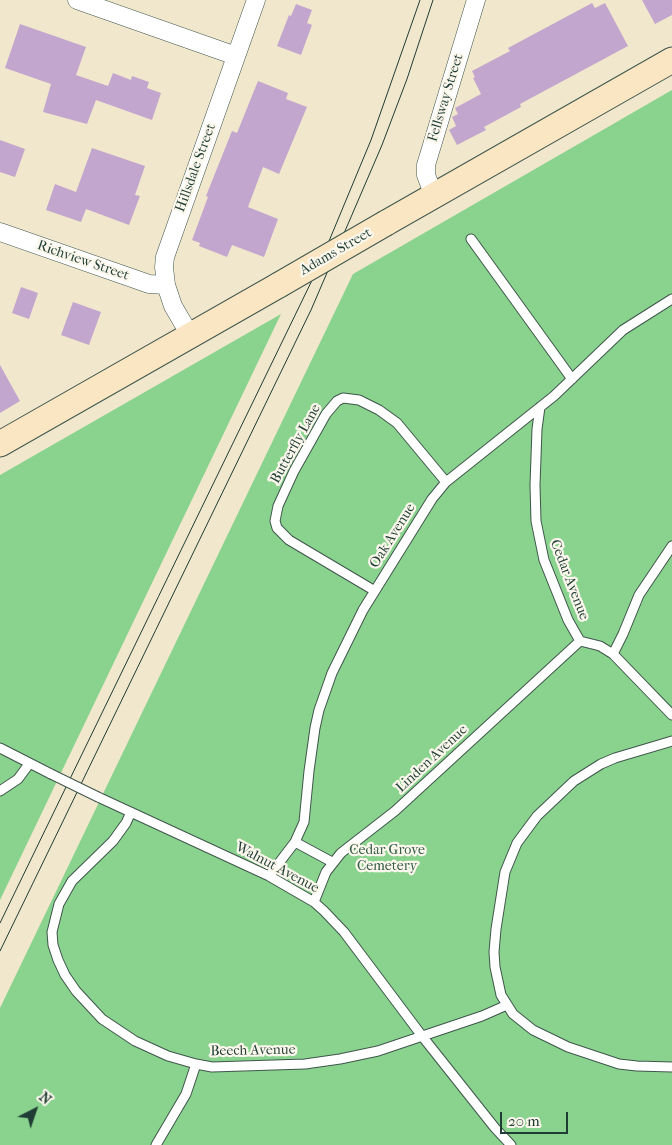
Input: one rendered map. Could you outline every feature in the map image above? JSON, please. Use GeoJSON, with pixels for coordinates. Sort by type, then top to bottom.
{"type":"FeatureCollection","features":[{"type":"Feature","properties":{"kind":"main road","name":"Adams Street"},"geometry":{"type":"LineString","coordinates":[[0,444],[672,60]]}},
{"type":"Feature","properties":{"kind":"street"},"geometry":{"type":"LineString","coordinates":[[77,0],[236,56]]}},
{"type":"Feature","properties":{"kind":"street","name":"Hillsdale Street"},"geometry":{"type":"LineString","coordinates":[[190,335],[173,306],[166,285],[164,267],[168,246],[256,0]]}},
{"type":"Feature","properties":{"kind":"street","name":"Fellsway Street"},"geometry":{"type":"LineString","coordinates":[[434,196],[426,175],[426,165],[476,0]]}},
{"type":"Feature","properties":{"kind":"street","name":"Richview Street"},"geometry":{"type":"LineString","coordinates":[[0,232],[149,284],[166,285]]}},
{"type":"Feature","properties":{"kind":"lane"},"geometry":{"type":"LineString","coordinates":[[471,240],[572,378]]}},
{"type":"Feature","properties":{"kind":"lane","name":"Oak Avenue"},"geometry":{"type":"LineString","coordinates":[[269,876],[301,833],[306,813],[309,771],[319,710],[332,673],[346,642],[428,504],[446,482],[540,407],[623,330],[672,299]]}},
{"type":"Feature","properties":{"kind":"lane","name":"Butterfly Lane"},"geometry":{"type":"LineString","coordinates":[[375,591],[289,540],[277,528],[275,521],[278,506],[294,471],[326,414],[337,401],[343,398],[358,400],[379,410],[398,423],[446,482]]}},
{"type":"Feature","properties":{"kind":"lane","name":"Cedar Avenue"},"geometry":{"type":"LineString","coordinates":[[540,407],[537,429],[534,503],[539,540],[568,620],[580,641],[600,646],[613,654],[672,715]]}},
{"type":"Feature","properties":{"kind":"lane"},"geometry":{"type":"LineString","coordinates":[[613,654],[624,634],[639,595],[672,546]]}},
{"type":"Feature","properties":{"kind":"lane","name":"Linden Avenue"},"geometry":{"type":"LineString","coordinates":[[314,902],[332,862],[350,845],[396,811],[580,641]]}},
{"type":"Feature","properties":{"kind":"lane"},"geometry":{"type":"LineString","coordinates":[[672,740],[615,758],[588,772],[574,781],[549,803],[527,828],[518,842],[505,872],[496,929],[495,967],[501,995],[506,1005],[523,1023],[533,1030],[577,1050],[618,1064],[672,1068]]}},
{"type":"Feature","properties":{"kind":"lane","name":"Walnut Avenue"},"geometry":{"type":"LineString","coordinates":[[0,748],[98,797],[269,876],[314,902],[344,932],[422,1036],[495,1128],[511,1145]]}},
{"type":"Feature","properties":{"kind":"lane"},"geometry":{"type":"LineString","coordinates":[[0,792],[18,779],[29,764]]}},
{"type":"Feature","properties":{"kind":"lane","name":"Beech Avenue"},"geometry":{"type":"LineString","coordinates":[[131,812],[116,837],[81,872],[65,892],[54,919],[52,932],[53,945],[65,975],[88,1006],[102,1019],[135,1041],[168,1056],[196,1064],[227,1067],[323,1062],[378,1051],[482,1016],[506,1005]]}},
{"type":"Feature","properties":{"kind":"lane"},"geometry":{"type":"LineString","coordinates":[[295,842],[332,862]]}},
{"type":"Feature","properties":{"kind":"lane"},"geometry":{"type":"LineString","coordinates":[[156,1145],[186,1094],[196,1064]]}},
{"type":"Feature","properties":{"kind":"green space","name":"Cedar Grove Cemetery"},"geometry":{"type":"Polygon","coordinates":[[[672,90],[672,1145],[0,1145],[0,1008],[353,274],[672,90]]]}},
{"type":"Feature","properties":{"kind":"green space"},"geometry":{"type":"Polygon","coordinates":[[[281,314],[0,900],[0,475],[281,314]]]}},
{"type":"Feature","properties":{"kind":"building"},"geometry":{"type":"Polygon","coordinates":[[[642,0],[672,0],[672,15],[655,24],[642,0]]]}},
{"type":"Feature","properties":{"kind":"building"},"geometry":{"type":"Polygon","coordinates":[[[592,3],[595,8],[605,3],[628,46],[520,104],[521,107],[484,127],[486,130],[457,145],[449,130],[456,126],[452,117],[458,114],[455,108],[481,94],[473,78],[475,77],[472,71],[510,51],[508,48],[592,3]]]}},
{"type":"Feature","properties":{"kind":"building"},"geometry":{"type":"Polygon","coordinates":[[[296,4],[312,10],[307,23],[312,25],[301,55],[277,46],[289,15],[291,16],[296,4]]]}},
{"type":"Feature","properties":{"kind":"building"},"geometry":{"type":"Polygon","coordinates":[[[20,24],[86,47],[76,75],[108,86],[113,73],[131,80],[132,76],[149,82],[147,88],[161,93],[152,120],[96,100],[87,124],[43,112],[51,84],[5,68],[20,24]]]}},
{"type":"Feature","properties":{"kind":"building"},"geometry":{"type":"Polygon","coordinates":[[[258,81],[288,93],[286,99],[307,107],[279,174],[263,167],[248,207],[278,219],[264,257],[232,245],[227,257],[199,246],[200,243],[192,240],[208,197],[206,196],[232,131],[237,133],[258,81]]]}},
{"type":"Feature","properties":{"kind":"building"},"geometry":{"type":"Polygon","coordinates":[[[0,140],[25,149],[15,177],[0,172],[0,140]]]}},
{"type":"Feature","properties":{"kind":"building"},"geometry":{"type":"Polygon","coordinates":[[[92,148],[145,166],[135,195],[140,196],[129,225],[86,209],[81,222],[46,210],[55,184],[76,192],[92,148]]]}},
{"type":"Feature","properties":{"kind":"building"},"geometry":{"type":"Polygon","coordinates":[[[21,287],[38,293],[29,319],[12,313],[21,287]]]}},
{"type":"Feature","properties":{"kind":"building"},"geometry":{"type":"Polygon","coordinates":[[[73,302],[101,312],[89,345],[61,335],[73,302]]]}},
{"type":"Feature","properties":{"kind":"building"},"geometry":{"type":"Polygon","coordinates":[[[0,365],[20,401],[0,413],[0,365]]]}},
{"type":"Feature","properties":{"kind":"tram line"},"geometry":{"type":"LineString","coordinates":[[0,923],[317,270],[371,140],[420,0]]}},
{"type":"Feature","properties":{"kind":"tram line"},"geometry":{"type":"LineString","coordinates":[[0,951],[311,310],[382,145],[407,79],[433,0]]}}]}
